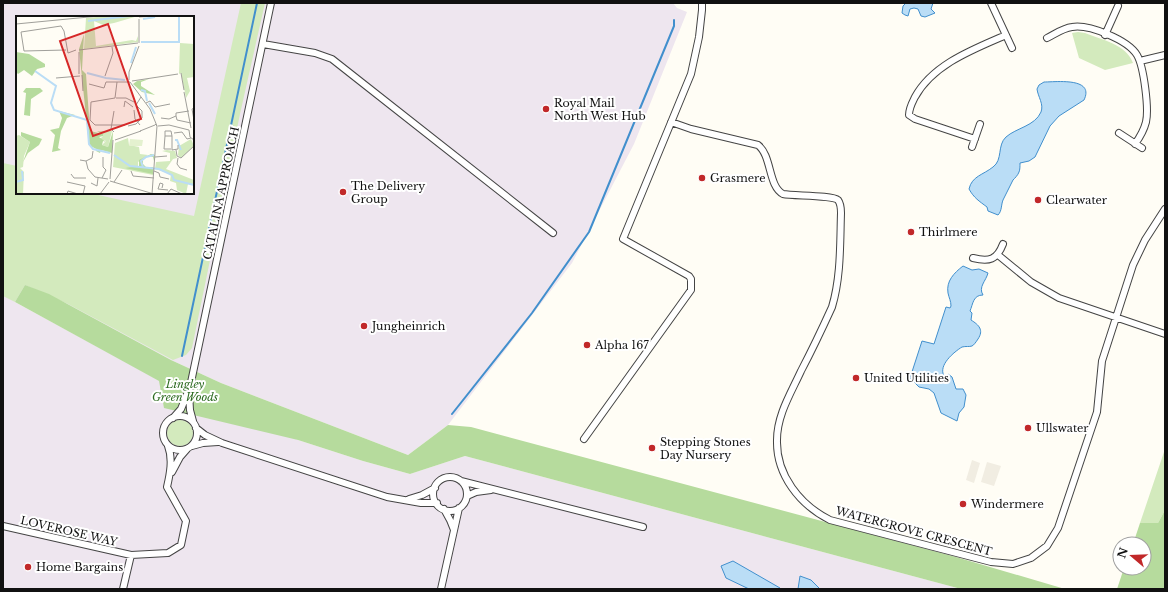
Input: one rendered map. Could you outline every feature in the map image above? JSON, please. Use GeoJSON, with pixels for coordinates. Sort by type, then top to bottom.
{"type":"FeatureCollection","features":[{"type":"Feature","properties":{"kind":"street","name":"CATALINA APPROACH"},"geometry":{"type":"LineString","coordinates":[[173,418],[181,409],[190,387],[271,3]]}},
{"type":"Feature","properties":{"kind":"street"},"geometry":{"type":"LineString","coordinates":[[584,439],[691,290],[692,279],[689,276],[623,239],[693,67],[702,3]]}},
{"type":"Feature","properties":{"kind":"street"},"geometry":{"type":"LineString","coordinates":[[702,10],[706,3]]}},
{"type":"Feature","properties":{"kind":"street"},"geometry":{"type":"LineString","coordinates":[[991,3],[1012,48]]}},
{"type":"Feature","properties":{"kind":"street"},"geometry":{"type":"LineString","coordinates":[[1106,34],[1118,6]]}},
{"type":"Feature","properties":{"kind":"street"},"geometry":{"type":"LineString","coordinates":[[1047,38],[1065,28],[1079,26],[1087,27],[1121,41],[1137,55],[1140,61],[1146,95],[1147,118],[1143,131],[1135,144]]}},
{"type":"Feature","properties":{"kind":"street"},"geometry":{"type":"LineString","coordinates":[[975,139],[915,119],[910,114],[909,109],[916,94],[929,79],[938,72],[960,56],[1006,35]]}},
{"type":"Feature","properties":{"kind":"street"},"geometry":{"type":"LineString","coordinates":[[263,44],[323,55],[338,62],[553,233]]}},
{"type":"Feature","properties":{"kind":"street"},"geometry":{"type":"LineString","coordinates":[[1140,61],[1165,54]]}},
{"type":"Feature","properties":{"kind":"street","name":"WATERGROVE CRESCENT"},"geometry":{"type":"LineString","coordinates":[[671,122],[691,129],[758,145],[764,153],[776,187],[780,192],[787,195],[833,198],[838,200],[840,206],[838,279],[836,293],[829,314],[782,413],[777,440],[782,469],[792,487],[805,503],[830,520],[991,562],[1013,564],[1031,558],[1042,551],[1051,542],[1058,528],[1092,429],[1099,402],[1102,360],[1116,318],[1138,253],[1165,209]]}},
{"type":"Feature","properties":{"kind":"street"},"geometry":{"type":"LineString","coordinates":[[972,147],[980,124]]}},
{"type":"Feature","properties":{"kind":"street"},"geometry":{"type":"LineString","coordinates":[[1119,133],[1142,148]]}},
{"type":"Feature","properties":{"kind":"street"},"geometry":{"type":"LineString","coordinates":[[974,258],[986,260],[998,255],[1003,244]]}},
{"type":"Feature","properties":{"kind":"street"},"geometry":{"type":"LineString","coordinates":[[998,255],[1031,282],[1054,295],[1165,334]]}},
{"type":"Feature","properties":{"kind":"street","name":"CATALINA APPROACH"},"geometry":{"type":"LineString","coordinates":[[190,387],[190,410],[195,425]]}},
{"type":"Feature","properties":{"kind":"street"},"geometry":{"type":"LineString","coordinates":[[222,443],[203,443],[178,450],[168,446],[164,439],[163,429],[168,421],[173,418],[184,416],[205,435],[222,443],[387,497],[421,503],[437,503]]}},
{"type":"Feature","properties":{"kind":"street"},"geometry":{"type":"LineString","coordinates":[[169,476],[180,457],[196,438],[195,425]]}},
{"type":"Feature","properties":{"kind":"street","name":"LOVEROSE WAY"},"geometry":{"type":"LineString","coordinates":[[3,526],[131,555],[168,553],[180,545],[186,521],[167,487],[171,455],[168,446]]}},
{"type":"Feature","properties":{"kind":"street"},"geometry":{"type":"LineString","coordinates":[[408,500],[422,495],[435,488],[442,480],[452,477],[461,481],[643,527]]}},
{"type":"Feature","properties":{"kind":"street"},"geometry":{"type":"LineString","coordinates":[[444,509],[454,510],[459,508],[465,502],[467,491],[461,481]]}},
{"type":"Feature","properties":{"kind":"street"},"geometry":{"type":"LineString","coordinates":[[435,488],[434,493],[437,503],[444,509],[455,531]]}},
{"type":"Feature","properties":{"kind":"street"},"geometry":{"type":"LineString","coordinates":[[467,496],[476,492],[494,489]]}},
{"type":"Feature","properties":{"kind":"street"},"geometry":{"type":"LineString","coordinates":[[441,589],[459,508]]}},
{"type":"Feature","properties":{"kind":"street"},"geometry":{"type":"LineString","coordinates":[[123,589],[131,555]]}},
{"type":"Feature","properties":{"kind":"shaded area"},"geometry":{"type":"Polygon","coordinates":[[[3,3],[673,3],[677,8],[687,12],[634,144],[572,263],[448,425],[408,455],[221,383],[171,360],[49,294],[15,302],[160,381],[298,440],[363,461],[410,474],[465,456],[961,589],[3,589],[3,3]]]}},
{"type":"Feature","properties":{"kind":"shaded area"},"geometry":{"type":"Polygon","coordinates":[[[972,460],[980,463],[974,483],[966,480],[972,460]]]}},
{"type":"Feature","properties":{"kind":"shaded area"},"geometry":{"type":"Polygon","coordinates":[[[987,462],[1001,466],[994,486],[981,482],[987,462]]]}},
{"type":"Feature","properties":{"kind":"green space"},"geometry":{"type":"Polygon","coordinates":[[[241,3],[265,3],[240,114],[192,348],[186,355],[173,360],[68,304],[25,285],[15,302],[3,296],[3,163],[16,166],[16,194],[94,194],[194,216],[241,3]]]}},
{"type":"Feature","properties":{"kind":"green space"},"geometry":{"type":"Polygon","coordinates":[[[1072,33],[1085,33],[1119,47],[1125,51],[1133,63],[1105,70],[1079,58],[1072,33]]]}},
{"type":"Feature","properties":{"kind":"green space","name":"Lingley Green Woods"},"geometry":{"type":"Polygon","coordinates":[[[25,285],[49,294],[171,360],[221,383],[408,455],[448,425],[471,427],[956,557],[1065,589],[961,589],[465,456],[410,474],[363,461],[298,440],[164,408],[159,381],[15,302],[25,285]]]}},
{"type":"Feature","properties":{"kind":"green space"},"geometry":{"type":"Polygon","coordinates":[[[180,420],[189,424],[193,433],[189,442],[180,446],[171,442],[167,433],[171,424],[180,420]]]}},
{"type":"Feature","properties":{"kind":"green space"},"geometry":{"type":"Polygon","coordinates":[[[1165,449],[1165,510],[1158,523],[1140,523],[1165,449]]]}},
{"type":"Feature","properties":{"kind":"green space"},"geometry":{"type":"Polygon","coordinates":[[[1165,510],[1165,589],[1117,589],[1121,576],[1152,576],[1152,536],[1136,536],[1140,523],[1158,523],[1165,510]]]}},
{"type":"Feature","properties":{"kind":"water"},"geometry":{"type":"Polygon","coordinates":[[[906,3],[933,3],[931,9],[935,13],[925,17],[921,16],[918,9],[914,8],[910,9],[908,16],[905,15],[902,13],[903,6],[906,3]]]}},
{"type":"Feature","properties":{"kind":"water"},"geometry":{"type":"Polygon","coordinates":[[[1044,82],[1073,82],[1079,84],[1084,87],[1086,93],[1084,100],[1059,116],[1050,126],[1035,157],[1029,161],[1020,163],[1019,173],[1013,180],[1004,197],[998,215],[988,211],[987,207],[975,197],[969,189],[970,185],[975,178],[996,164],[1003,140],[1006,137],[1030,124],[1038,117],[1042,106],[1037,89],[1039,85],[1044,82]]]}},
{"type":"Feature","properties":{"kind":"water"},"geometry":{"type":"Polygon","coordinates":[[[963,266],[972,270],[979,269],[988,273],[981,289],[983,295],[975,298],[970,311],[972,313],[971,320],[981,330],[980,336],[973,346],[962,347],[955,352],[945,363],[943,368],[944,376],[946,377],[948,374],[952,377],[956,389],[963,389],[966,395],[964,407],[959,413],[957,421],[941,413],[934,393],[929,389],[919,387],[910,378],[922,341],[934,344],[946,307],[950,308],[951,306],[948,293],[949,281],[963,266]]]}},
{"type":"Feature","properties":{"kind":"water"},"geometry":{"type":"Polygon","coordinates":[[[733,561],[781,589],[749,589],[726,578],[721,566],[733,561]]]}},
{"type":"Feature","properties":{"kind":"water"},"geometry":{"type":"Polygon","coordinates":[[[800,576],[811,580],[820,589],[798,589],[800,576]]]}},
{"type":"Feature","properties":{"kind":"waterway"},"geometry":{"type":"LineString","coordinates":[[182,356],[257,3]]}},
{"type":"Feature","properties":{"kind":"waterway"},"geometry":{"type":"LineString","coordinates":[[452,414],[532,313],[589,232],[674,26],[674,20]]}},
{"type":"Feature","properties":{"kind":"place","name":"Royal Mail North West Hub"},"geometry":{"type":"Point","coordinates":[546,109]}},
{"type":"Feature","properties":{"kind":"place","name":"Grasmere"},"geometry":{"type":"Point","coordinates":[702,178]}},
{"type":"Feature","properties":{"kind":"place","name":"The Delivery Group"},"geometry":{"type":"Point","coordinates":[343,192]}},
{"type":"Feature","properties":{"kind":"place","name":"Clearwater"},"geometry":{"type":"Point","coordinates":[1038,200]}},
{"type":"Feature","properties":{"kind":"place","name":"Thirlmere"},"geometry":{"type":"Point","coordinates":[911,232]}},
{"type":"Feature","properties":{"kind":"place","name":"Jungheinrich"},"geometry":{"type":"Point","coordinates":[364,326]}},
{"type":"Feature","properties":{"kind":"place","name":"Alpha 167"},"geometry":{"type":"Point","coordinates":[587,345]}},
{"type":"Feature","properties":{"kind":"place","name":"United Utilities"},"geometry":{"type":"Point","coordinates":[856,378]}},
{"type":"Feature","properties":{"kind":"place","name":"Ullswater"},"geometry":{"type":"Point","coordinates":[1028,428]}},
{"type":"Feature","properties":{"kind":"place","name":"Stepping Stones Day Nursery"},"geometry":{"type":"Point","coordinates":[652,448]}},
{"type":"Feature","properties":{"kind":"place","name":"Windermere"},"geometry":{"type":"Point","coordinates":[963,504]}},
{"type":"Feature","properties":{"kind":"place","name":"Home Bargains"},"geometry":{"type":"Point","coordinates":[28,567]}}]}
